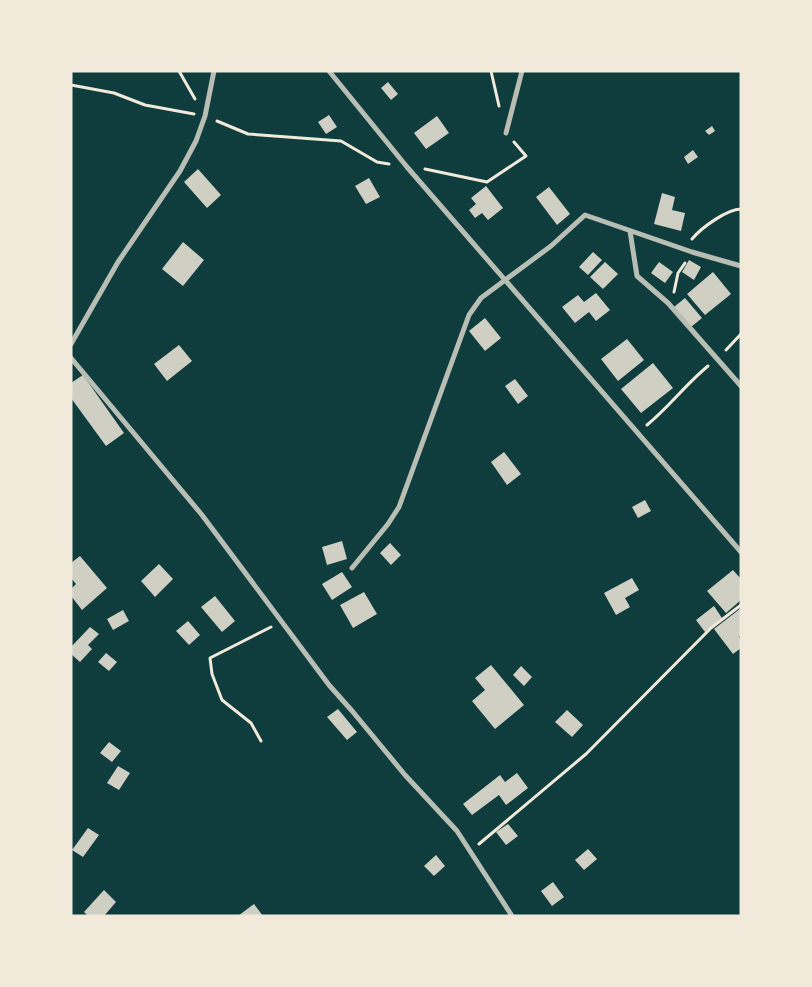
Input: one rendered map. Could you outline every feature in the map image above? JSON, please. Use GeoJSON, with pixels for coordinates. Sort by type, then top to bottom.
{"type":"FeatureCollection","features":[{"type":"Feature","properties":{"kind":"street"},"geometry":{"type":"LineString","coordinates":[[71,344],[118,262],[180,171],[196,141],[205,116],[214,71]]}},
{"type":"Feature","properties":{"kind":"street"},"geometry":{"type":"LineString","coordinates":[[329,71],[407,167],[741,552]]}},
{"type":"Feature","properties":{"kind":"street"},"geometry":{"type":"LineString","coordinates":[[506,133],[522,71]]}},
{"type":"Feature","properties":{"kind":"street"},"geometry":{"type":"LineString","coordinates":[[352,568],[388,524],[399,507],[469,315],[481,298],[551,246],[585,215],[692,252],[741,266]]}},
{"type":"Feature","properties":{"kind":"street"},"geometry":{"type":"LineString","coordinates":[[630,231],[637,276],[668,303],[741,386]]}},
{"type":"Feature","properties":{"kind":"street"},"geometry":{"type":"LineString","coordinates":[[71,358],[202,515],[329,685],[405,775],[457,831],[512,916]]}},
{"type":"Feature","properties":{"kind":"path"},"geometry":{"type":"LineString","coordinates":[[179,71],[205,116]]}},
{"type":"Feature","properties":{"kind":"path"},"geometry":{"type":"LineString","coordinates":[[491,71],[500,109]]}},
{"type":"Feature","properties":{"kind":"path"},"geometry":{"type":"LineString","coordinates":[[71,85],[114,93],[145,105],[205,116],[248,134],[340,141],[378,162],[488,182],[526,156],[506,133]]}},
{"type":"Feature","properties":{"kind":"path"},"geometry":{"type":"LineString","coordinates":[[668,303],[674,295],[678,273],[692,252],[691,240],[716,220],[737,209],[741,209]]}},
{"type":"Feature","properties":{"kind":"path"},"geometry":{"type":"LineString","coordinates":[[638,433],[663,412],[672,400],[741,334]]}},
{"type":"Feature","properties":{"kind":"path"},"geometry":{"type":"LineString","coordinates":[[471,852],[586,754],[711,628],[741,605]]}},
{"type":"Feature","properties":{"kind":"path"},"geometry":{"type":"LineString","coordinates":[[261,741],[251,723],[222,700],[212,674],[210,658],[282,622]]}},
{"type":"Feature","properties":{"kind":"building"},"geometry":{"type":"Polygon","coordinates":[[[388,82],[398,94],[391,100],[381,88],[388,82]]]}},
{"type":"Feature","properties":{"kind":"building"},"geometry":{"type":"Polygon","coordinates":[[[329,115],[337,127],[326,134],[318,122],[329,115]]]}},
{"type":"Feature","properties":{"kind":"building"},"geometry":{"type":"Polygon","coordinates":[[[437,116],[449,133],[426,149],[414,133],[437,116]]]}},
{"type":"Feature","properties":{"kind":"building"},"geometry":{"type":"Polygon","coordinates":[[[712,126],[715,131],[709,135],[705,131],[712,126]]]}},
{"type":"Feature","properties":{"kind":"building"},"geometry":{"type":"Polygon","coordinates":[[[693,150],[698,157],[688,164],[684,157],[693,150]]]}},
{"type":"Feature","properties":{"kind":"building"},"geometry":{"type":"Polygon","coordinates":[[[198,169],[221,195],[207,208],[184,182],[198,169]]]}},
{"type":"Feature","properties":{"kind":"building"},"geometry":{"type":"Polygon","coordinates":[[[369,178],[380,197],[366,204],[355,186],[369,178]]]}},
{"type":"Feature","properties":{"kind":"building"},"geometry":{"type":"Polygon","coordinates":[[[486,186],[503,208],[488,220],[482,213],[475,218],[469,210],[476,204],[471,198],[486,186]]]}},
{"type":"Feature","properties":{"kind":"building"},"geometry":{"type":"Polygon","coordinates":[[[549,187],[570,214],[557,225],[536,197],[549,187]]]}},
{"type":"Feature","properties":{"kind":"building"},"geometry":{"type":"Polygon","coordinates":[[[662,193],[675,197],[672,210],[685,213],[681,231],[654,224],[662,193]]]}},
{"type":"Feature","properties":{"kind":"building"},"geometry":{"type":"Polygon","coordinates":[[[183,242],[204,260],[183,286],[162,269],[183,242]]]}},
{"type":"Feature","properties":{"kind":"building"},"geometry":{"type":"Polygon","coordinates":[[[593,252],[602,260],[588,275],[579,267],[593,252]]]}},
{"type":"Feature","properties":{"kind":"building"},"geometry":{"type":"Polygon","coordinates":[[[689,260],[701,267],[694,280],[682,272],[689,260]]]}},
{"type":"Feature","properties":{"kind":"building"},"geometry":{"type":"Polygon","coordinates":[[[605,262],[618,274],[603,289],[590,277],[605,262]]]}},
{"type":"Feature","properties":{"kind":"building"},"geometry":{"type":"Polygon","coordinates":[[[659,262],[673,272],[665,283],[651,273],[659,262]]]}},
{"type":"Feature","properties":{"kind":"building"},"geometry":{"type":"Polygon","coordinates":[[[713,272],[731,294],[705,315],[687,294],[713,272]]]}},
{"type":"Feature","properties":{"kind":"building"},"geometry":{"type":"Polygon","coordinates":[[[596,293],[610,310],[596,321],[589,312],[575,323],[562,307],[578,295],[584,302],[596,293]]]}},
{"type":"Feature","properties":{"kind":"building"},"geometry":{"type":"Polygon","coordinates":[[[685,298],[702,318],[691,327],[674,307],[685,298]]]}},
{"type":"Feature","properties":{"kind":"building"},"geometry":{"type":"Polygon","coordinates":[[[485,318],[501,338],[485,351],[469,331],[485,318]]]}},
{"type":"Feature","properties":{"kind":"building"},"geometry":{"type":"Polygon","coordinates":[[[627,339],[644,360],[618,381],[601,359],[627,339]]]}},
{"type":"Feature","properties":{"kind":"building"},"geometry":{"type":"Polygon","coordinates":[[[179,345],[192,361],[167,381],[154,364],[179,345]]]}},
{"type":"Feature","properties":{"kind":"building"},"geometry":{"type":"Polygon","coordinates":[[[653,363],[673,388],[641,413],[621,389],[653,363]]]}},
{"type":"Feature","properties":{"kind":"building"},"geometry":{"type":"Polygon","coordinates":[[[83,375],[124,433],[106,446],[71,398],[71,383],[83,375]]]}},
{"type":"Feature","properties":{"kind":"building"},"geometry":{"type":"Polygon","coordinates":[[[515,379],[528,396],[518,404],[505,386],[515,379]]]}},
{"type":"Feature","properties":{"kind":"building"},"geometry":{"type":"Polygon","coordinates":[[[504,452],[521,474],[507,485],[491,462],[504,452]]]}},
{"type":"Feature","properties":{"kind":"building"},"geometry":{"type":"Polygon","coordinates":[[[645,500],[651,511],[638,518],[632,507],[645,500]]]}},
{"type":"Feature","properties":{"kind":"building"},"geometry":{"type":"Polygon","coordinates":[[[342,541],[347,559],[327,565],[322,547],[342,541]]]}},
{"type":"Feature","properties":{"kind":"building"},"geometry":{"type":"Polygon","coordinates":[[[390,543],[401,555],[391,565],[380,553],[390,543]]]}},
{"type":"Feature","properties":{"kind":"building"},"geometry":{"type":"Polygon","coordinates":[[[80,556],[107,588],[82,610],[71,596],[71,589],[76,584],[71,578],[71,563],[80,556]]]}},
{"type":"Feature","properties":{"kind":"building"},"geometry":{"type":"Polygon","coordinates":[[[159,564],[173,579],[155,597],[141,581],[159,564]]]}},
{"type":"Feature","properties":{"kind":"building"},"geometry":{"type":"Polygon","coordinates":[[[733,570],[741,579],[741,600],[726,613],[707,591],[733,570]]]}},
{"type":"Feature","properties":{"kind":"building"},"geometry":{"type":"Polygon","coordinates":[[[342,572],[352,587],[332,600],[322,584],[342,572]]]}},
{"type":"Feature","properties":{"kind":"building"},"geometry":{"type":"Polygon","coordinates":[[[632,578],[639,590],[625,598],[630,607],[616,615],[604,593],[632,578]]]}},
{"type":"Feature","properties":{"kind":"building"},"geometry":{"type":"Polygon","coordinates":[[[364,592],[377,614],[353,628],[340,605],[364,592]]]}},
{"type":"Feature","properties":{"kind":"building"},"geometry":{"type":"Polygon","coordinates":[[[215,596],[235,621],[222,632],[201,607],[215,596]]]}},
{"type":"Feature","properties":{"kind":"building"},"geometry":{"type":"Polygon","coordinates":[[[714,606],[722,618],[705,632],[696,620],[714,606]]]}},
{"type":"Feature","properties":{"kind":"building"},"geometry":{"type":"Polygon","coordinates":[[[741,608],[741,635],[739,637],[741,648],[733,654],[714,629],[741,608]]]}},
{"type":"Feature","properties":{"kind":"building"},"geometry":{"type":"Polygon","coordinates":[[[123,610],[129,621],[113,630],[107,619],[123,610]]]}},
{"type":"Feature","properties":{"kind":"building"},"geometry":{"type":"Polygon","coordinates":[[[188,621],[200,635],[189,645],[176,631],[188,621]]]}},
{"type":"Feature","properties":{"kind":"building"},"geometry":{"type":"Polygon","coordinates":[[[90,627],[99,634],[88,645],[92,649],[80,662],[71,654],[71,647],[90,627]]]}},
{"type":"Feature","properties":{"kind":"building"},"geometry":{"type":"Polygon","coordinates":[[[106,653],[117,662],[109,671],[98,662],[106,653]]]}},
{"type":"Feature","properties":{"kind":"building"},"geometry":{"type":"Polygon","coordinates":[[[491,665],[524,705],[495,729],[472,701],[485,690],[475,678],[491,665]]]}},
{"type":"Feature","properties":{"kind":"building"},"geometry":{"type":"Polygon","coordinates":[[[521,666],[532,677],[524,686],[513,675],[521,666]]]}},
{"type":"Feature","properties":{"kind":"building"},"geometry":{"type":"Polygon","coordinates":[[[338,709],[357,732],[347,740],[327,717],[338,709]]]}},
{"type":"Feature","properties":{"kind":"building"},"geometry":{"type":"Polygon","coordinates":[[[567,710],[583,725],[572,737],[555,722],[567,710]]]}},
{"type":"Feature","properties":{"kind":"building"},"geometry":{"type":"Polygon","coordinates":[[[109,742],[121,751],[112,762],[100,753],[109,742]]]}},
{"type":"Feature","properties":{"kind":"building"},"geometry":{"type":"Polygon","coordinates":[[[118,766],[130,773],[119,790],[107,783],[118,766]]]}},
{"type":"Feature","properties":{"kind":"building"},"geometry":{"type":"Polygon","coordinates":[[[517,773],[528,788],[506,805],[499,795],[472,815],[463,804],[500,775],[505,782],[517,773]]]}},
{"type":"Feature","properties":{"kind":"building"},"geometry":{"type":"Polygon","coordinates":[[[508,824],[518,836],[506,845],[496,832],[508,824]]]}},
{"type":"Feature","properties":{"kind":"building"},"geometry":{"type":"Polygon","coordinates":[[[88,828],[99,835],[83,857],[72,850],[88,828]]]}},
{"type":"Feature","properties":{"kind":"building"},"geometry":{"type":"Polygon","coordinates":[[[588,849],[597,859],[584,870],[575,860],[588,849]]]}},
{"type":"Feature","properties":{"kind":"building"},"geometry":{"type":"Polygon","coordinates":[[[436,855],[445,866],[434,876],[424,866],[436,855]]]}},
{"type":"Feature","properties":{"kind":"building"},"geometry":{"type":"Polygon","coordinates":[[[553,882],[564,897],[552,906],[541,891],[553,882]]]}},
{"type":"Feature","properties":{"kind":"building"},"geometry":{"type":"Polygon","coordinates":[[[104,890],[116,902],[104,916],[88,916],[84,912],[104,890]]]}},
{"type":"Feature","properties":{"kind":"building"},"geometry":{"type":"Polygon","coordinates":[[[254,904],[263,916],[238,916],[254,904]]]}}]}
